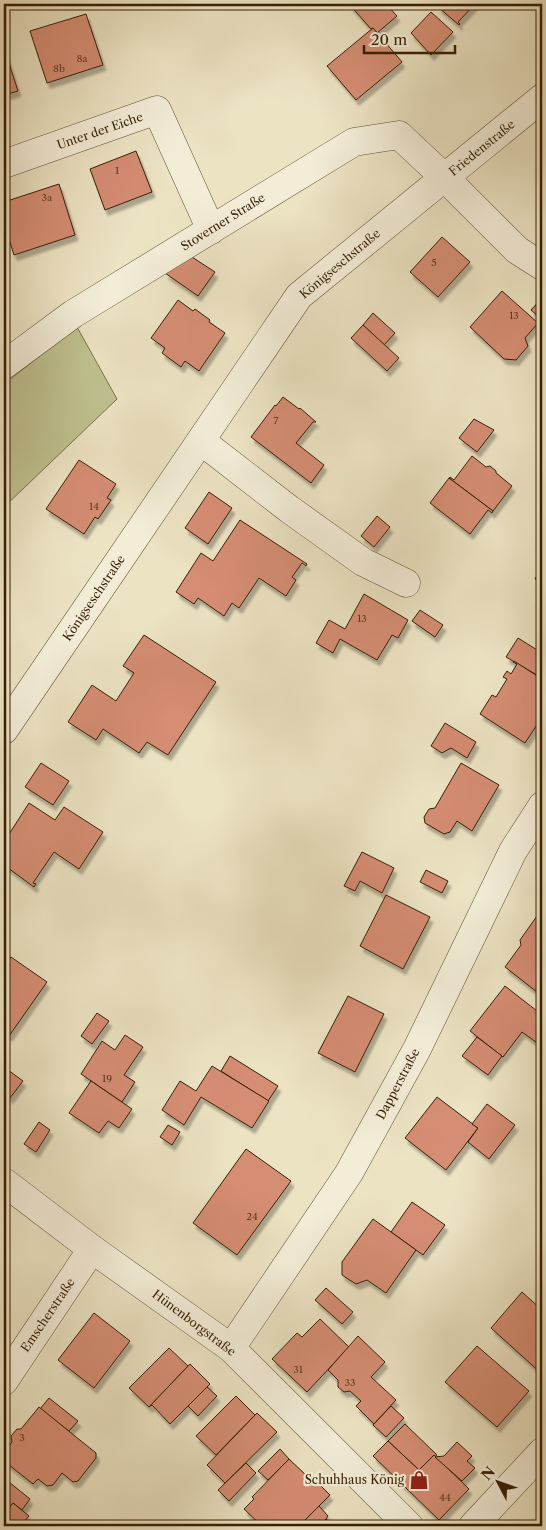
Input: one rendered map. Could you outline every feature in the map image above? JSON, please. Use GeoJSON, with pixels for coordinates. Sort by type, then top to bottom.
{"type":"FeatureCollection","features":[{"type":"Feature","properties":{"kind":"street","name":"Friedenstraße"},"geometry":{"type":"LineString","coordinates":[[446,178],[542,98]]}},
{"type":"Feature","properties":{"kind":"street","name":"Unter der Eiche"},"geometry":{"type":"LineString","coordinates":[[4,164],[157,110],[210,230]]}},
{"type":"Feature","properties":{"kind":"street","name":"Stoverner Straße"},"geometry":{"type":"LineString","coordinates":[[4,365],[73,314],[354,142],[399,135],[446,178]]}},
{"type":"Feature","properties":{"kind":"street"},"geometry":{"type":"LineString","coordinates":[[446,178],[517,250],[542,266]]}},
{"type":"Feature","properties":{"kind":"street","name":"Königseschstraße"},"geometry":{"type":"LineString","coordinates":[[4,730],[299,296],[446,178]]}},
{"type":"Feature","properties":{"kind":"street"},"geometry":{"type":"LineString","coordinates":[[201,441],[289,509],[364,562],[406,584]]}},
{"type":"Feature","properties":{"kind":"street","name":"Dapperstraße"},"geometry":{"type":"LineString","coordinates":[[230,1348],[350,1173],[416,1049],[513,851],[542,806]]}},
{"type":"Feature","properties":{"kind":"street","name":"Hünenborgstraße"},"geometry":{"type":"LineString","coordinates":[[4,1182],[92,1249],[230,1348],[409,1526]]}},
{"type":"Feature","properties":{"kind":"street","name":"Emscherstraße"},"geometry":{"type":"LineString","coordinates":[[4,1382],[92,1249]]}},
{"type":"Feature","properties":{"kind":"street"},"geometry":{"type":"LineString","coordinates":[[472,1526],[542,1452]]}},
{"type":"Feature","properties":{"kind":"green space"},"geometry":{"type":"Polygon","coordinates":[[[77,327],[117,399],[4,507],[4,384],[77,327]]]}},
{"type":"Feature","properties":{"kind":"building"},"geometry":{"type":"Polygon","coordinates":[[[349,4],[386,4],[397,16],[377,33],[373,28],[371,29],[349,4]]]}},
{"type":"Feature","properties":{"kind":"building"},"geometry":{"type":"Polygon","coordinates":[[[441,4],[475,4],[458,22],[459,25],[438,7],[441,4]]]}},
{"type":"Feature","properties":{"kind":"building"},"geometry":{"type":"Polygon","coordinates":[[[431,12],[453,32],[431,55],[411,33],[431,12]]]}},
{"type":"Feature","properties":{"kind":"building"},"geometry":{"type":"Polygon","coordinates":[[[86,14],[103,65],[47,83],[30,31],[86,14]]]}},
{"type":"Feature","properties":{"kind":"building"},"geometry":{"type":"Polygon","coordinates":[[[373,28],[402,62],[356,100],[327,66],[373,28]]]}},
{"type":"Feature","properties":{"kind":"building"},"geometry":{"type":"Polygon","coordinates":[[[4,48],[18,91],[4,95],[4,48]]]}},
{"type":"Feature","properties":{"kind":"building"},"geometry":{"type":"Polygon","coordinates":[[[136,151],[152,192],[105,210],[90,169],[136,151]]]}},
{"type":"Feature","properties":{"kind":"building"},"geometry":{"type":"Polygon","coordinates":[[[59,184],[75,235],[14,255],[4,223],[4,202],[59,184]]]}},
{"type":"Feature","properties":{"kind":"building"},"geometry":{"type":"Polygon","coordinates":[[[442,237],[470,262],[438,297],[410,272],[442,237]]]}},
{"type":"Feature","properties":{"kind":"building"},"geometry":{"type":"Polygon","coordinates":[[[192,257],[215,272],[198,296],[165,273],[192,257]]]}},
{"type":"Feature","properties":{"kind":"building"},"geometry":{"type":"Polygon","coordinates":[[[502,291],[538,323],[525,338],[528,346],[516,360],[504,359],[470,327],[502,291]]]}},
{"type":"Feature","properties":{"kind":"building"},"geometry":{"type":"Polygon","coordinates":[[[178,300],[193,311],[195,309],[225,333],[199,371],[185,361],[181,367],[162,353],[165,348],[151,338],[178,300]]]}},
{"type":"Feature","properties":{"kind":"building"},"geometry":{"type":"Polygon","coordinates":[[[540,300],[542,302],[542,320],[531,310],[540,300]]]}},
{"type":"Feature","properties":{"kind":"building"},"geometry":{"type":"Polygon","coordinates":[[[373,313],[395,333],[384,345],[363,325],[373,313]]]}},
{"type":"Feature","properties":{"kind":"building"},"geometry":{"type":"Polygon","coordinates":[[[363,325],[399,358],[387,371],[351,338],[363,325]]]}},
{"type":"Feature","properties":{"kind":"building"},"geometry":{"type":"Polygon","coordinates":[[[542,385],[542,396],[537,391],[542,385]]]}},
{"type":"Feature","properties":{"kind":"building"},"geometry":{"type":"Polygon","coordinates":[[[283,397],[316,422],[313,422],[296,443],[324,465],[311,483],[251,437],[283,397]]]}},
{"type":"Feature","properties":{"kind":"building"},"geometry":{"type":"Polygon","coordinates":[[[474,419],[494,430],[477,452],[459,438],[474,419]]]}},
{"type":"Feature","properties":{"kind":"building"},"geometry":{"type":"Polygon","coordinates":[[[472,456],[486,467],[490,466],[512,486],[493,511],[449,478],[454,480],[472,456]]]}},
{"type":"Feature","properties":{"kind":"building"},"geometry":{"type":"Polygon","coordinates":[[[79,460],[116,484],[107,498],[111,500],[98,519],[95,517],[84,534],[46,509],[79,460]]]}},
{"type":"Feature","properties":{"kind":"building"},"geometry":{"type":"Polygon","coordinates":[[[449,478],[493,511],[492,513],[488,510],[470,534],[430,503],[449,478]]]}},
{"type":"Feature","properties":{"kind":"building"},"geometry":{"type":"Polygon","coordinates":[[[209,492],[232,508],[208,544],[185,528],[209,492]]]}},
{"type":"Feature","properties":{"kind":"building"},"geometry":{"type":"Polygon","coordinates":[[[377,516],[390,527],[374,547],[361,536],[377,516]]]}},
{"type":"Feature","properties":{"kind":"building"},"geometry":{"type":"Polygon","coordinates":[[[240,520],[307,564],[306,566],[302,563],[292,577],[296,580],[286,596],[259,578],[239,608],[232,603],[224,616],[198,598],[194,604],[176,592],[201,553],[213,561],[240,520]]]}},
{"type":"Feature","properties":{"kind":"building"},"geometry":{"type":"Polygon","coordinates":[[[542,567],[542,583],[535,579],[542,567]]]}},
{"type":"Feature","properties":{"kind":"building"},"geometry":{"type":"Polygon","coordinates":[[[364,594],[408,620],[398,638],[392,635],[377,660],[340,639],[333,653],[316,643],[329,620],[345,629],[364,594]]]}},
{"type":"Feature","properties":{"kind":"building"},"geometry":{"type":"Polygon","coordinates":[[[542,599],[542,612],[536,608],[542,599]]]}},
{"type":"Feature","properties":{"kind":"building"},"geometry":{"type":"Polygon","coordinates":[[[420,610],[443,625],[435,637],[412,621],[420,610]]]}},
{"type":"Feature","properties":{"kind":"building"},"geometry":{"type":"Polygon","coordinates":[[[144,635],[216,682],[168,755],[147,742],[139,753],[103,729],[96,740],[68,722],[92,685],[116,701],[134,673],[123,666],[144,635]]]}},
{"type":"Feature","properties":{"kind":"building"},"geometry":{"type":"Polygon","coordinates":[[[518,638],[542,653],[542,667],[537,675],[506,657],[518,638]]]}},
{"type":"Feature","properties":{"kind":"building"},"geometry":{"type":"Polygon","coordinates":[[[514,661],[542,679],[542,717],[525,743],[480,714],[492,695],[496,697],[507,679],[503,677],[507,671],[511,674],[517,664],[514,661]]]}},
{"type":"Feature","properties":{"kind":"building"},"geometry":{"type":"Polygon","coordinates":[[[445,723],[476,742],[467,758],[451,748],[442,753],[431,746],[445,723]]]}},
{"type":"Feature","properties":{"kind":"building"},"geometry":{"type":"Polygon","coordinates":[[[41,763],[69,781],[53,805],[25,787],[41,763]]]}},
{"type":"Feature","properties":{"kind":"building"},"geometry":{"type":"Polygon","coordinates":[[[461,763],[499,785],[472,831],[457,821],[450,832],[444,834],[425,823],[424,817],[429,809],[435,808],[461,763]]]}},
{"type":"Feature","properties":{"kind":"building"},"geometry":{"type":"Polygon","coordinates":[[[29,803],[55,820],[64,807],[103,832],[79,869],[54,852],[33,883],[36,884],[34,887],[4,865],[4,842],[29,803]]]}},
{"type":"Feature","properties":{"kind":"building"},"geometry":{"type":"Polygon","coordinates":[[[362,852],[394,868],[382,893],[360,881],[355,891],[344,886],[362,852]]]}},
{"type":"Feature","properties":{"kind":"building"},"geometry":{"type":"Polygon","coordinates":[[[426,870],[448,881],[442,893],[420,882],[426,870]]]}},
{"type":"Feature","properties":{"kind":"building"},"geometry":{"type":"Polygon","coordinates":[[[386,895],[430,917],[403,969],[360,946],[386,895]]]}},
{"type":"Feature","properties":{"kind":"building"},"geometry":{"type":"Polygon","coordinates":[[[542,909],[542,985],[537,992],[505,967],[521,945],[520,940],[542,909]]]}},
{"type":"Feature","properties":{"kind":"building"},"geometry":{"type":"Polygon","coordinates":[[[11,957],[47,982],[9,1036],[4,1033],[4,966],[11,957]]]}},
{"type":"Feature","properties":{"kind":"building"},"geometry":{"type":"Polygon","coordinates":[[[505,986],[542,1017],[542,1042],[540,1045],[522,1032],[503,1057],[470,1031],[505,986]]]}},
{"type":"Feature","properties":{"kind":"building"},"geometry":{"type":"Polygon","coordinates":[[[348,996],[384,1014],[355,1072],[318,1053],[348,996]]]}},
{"type":"Feature","properties":{"kind":"building"},"geometry":{"type":"Polygon","coordinates":[[[97,1013],[109,1021],[92,1044],[81,1036],[97,1013]]]}},
{"type":"Feature","properties":{"kind":"building"},"geometry":{"type":"Polygon","coordinates":[[[125,1035],[143,1047],[124,1075],[135,1082],[122,1102],[81,1074],[102,1041],[115,1050],[125,1035]]]}},
{"type":"Feature","properties":{"kind":"building"},"geometry":{"type":"Polygon","coordinates":[[[477,1037],[502,1056],[488,1075],[462,1056],[477,1037]]]}},
{"type":"Feature","properties":{"kind":"building"},"geometry":{"type":"Polygon","coordinates":[[[230,1056],[278,1086],[268,1101],[221,1071],[230,1056]]]}},
{"type":"Feature","properties":{"kind":"building"},"geometry":{"type":"Polygon","coordinates":[[[212,1066],[269,1101],[252,1128],[201,1097],[184,1125],[162,1110],[180,1081],[196,1091],[212,1066]]]}},
{"type":"Feature","properties":{"kind":"building"},"geometry":{"type":"Polygon","coordinates":[[[4,1067],[23,1081],[10,1098],[4,1094],[4,1067]]]}},
{"type":"Feature","properties":{"kind":"building"},"geometry":{"type":"Polygon","coordinates":[[[91,1081],[132,1109],[119,1128],[108,1121],[99,1133],[69,1113],[91,1081]]]}},
{"type":"Feature","properties":{"kind":"building"},"geometry":{"type":"Polygon","coordinates":[[[437,1097],[478,1128],[446,1170],[405,1138],[437,1097]]]}},
{"type":"Feature","properties":{"kind":"building"},"geometry":{"type":"Polygon","coordinates":[[[487,1104],[515,1125],[489,1159],[468,1142],[478,1128],[472,1124],[487,1104]]]}},
{"type":"Feature","properties":{"kind":"building"},"geometry":{"type":"Polygon","coordinates":[[[39,1122],[50,1130],[36,1152],[24,1144],[39,1122]]]}},
{"type":"Feature","properties":{"kind":"building"},"geometry":{"type":"Polygon","coordinates":[[[168,1125],[180,1132],[172,1145],[160,1137],[168,1125]]]}},
{"type":"Feature","properties":{"kind":"building"},"geometry":{"type":"Polygon","coordinates":[[[246,1149],[291,1181],[237,1255],[193,1223],[246,1149]]]}},
{"type":"Feature","properties":{"kind":"building"},"geometry":{"type":"Polygon","coordinates":[[[412,1202],[445,1225],[423,1255],[391,1232],[412,1202]]]}},
{"type":"Feature","properties":{"kind":"building"},"geometry":{"type":"Polygon","coordinates":[[[373,1219],[416,1250],[386,1293],[367,1280],[356,1284],[342,1275],[342,1262],[373,1219]]]}},
{"type":"Feature","properties":{"kind":"building"},"geometry":{"type":"Polygon","coordinates":[[[326,1288],[353,1312],[342,1324],[315,1300],[326,1288]]]}},
{"type":"Feature","properties":{"kind":"building"},"geometry":{"type":"Polygon","coordinates":[[[522,1292],[542,1310],[542,1374],[491,1328],[522,1292]]]}},
{"type":"Feature","properties":{"kind":"building"},"geometry":{"type":"Polygon","coordinates":[[[94,1313],[130,1341],[94,1388],[58,1360],[94,1313]]]}},
{"type":"Feature","properties":{"kind":"building"},"geometry":{"type":"Polygon","coordinates":[[[320,1319],[349,1347],[307,1392],[272,1359],[297,1333],[302,1337],[320,1319]]]}},
{"type":"Feature","properties":{"kind":"building"},"geometry":{"type":"Polygon","coordinates":[[[358,1336],[385,1362],[371,1377],[396,1400],[374,1424],[356,1406],[361,1401],[350,1391],[344,1392],[338,1387],[338,1380],[328,1370],[358,1336]]]}},
{"type":"Feature","properties":{"kind":"building"},"geometry":{"type":"Polygon","coordinates":[[[477,1346],[529,1391],[497,1427],[445,1382],[477,1346]]]}},
{"type":"Feature","properties":{"kind":"building"},"geometry":{"type":"Polygon","coordinates":[[[169,1348],[188,1366],[149,1407],[129,1388],[169,1348]]]}},
{"type":"Feature","properties":{"kind":"building"},"geometry":{"type":"Polygon","coordinates":[[[190,1364],[210,1384],[170,1424],[152,1405],[149,1407],[190,1364]]]}},
{"type":"Feature","properties":{"kind":"building"},"geometry":{"type":"Polygon","coordinates":[[[207,1387],[217,1396],[198,1416],[188,1406],[207,1387]]]}},
{"type":"Feature","properties":{"kind":"building"},"geometry":{"type":"Polygon","coordinates":[[[236,1396],[255,1415],[216,1455],[196,1436],[236,1396]]]}},
{"type":"Feature","properties":{"kind":"building"},"geometry":{"type":"Polygon","coordinates":[[[49,1398],[78,1421],[69,1431],[40,1409],[49,1398]]]}},
{"type":"Feature","properties":{"kind":"building"},"geometry":{"type":"Polygon","coordinates":[[[391,1406],[404,1418],[386,1437],[373,1425],[391,1406]]]}},
{"type":"Feature","properties":{"kind":"building"},"geometry":{"type":"Polygon","coordinates":[[[39,1407],[96,1453],[96,1458],[78,1481],[73,1482],[62,1473],[53,1485],[47,1486],[38,1479],[33,1484],[4,1461],[4,1452],[12,1442],[11,1436],[17,1429],[21,1429],[39,1407]]]}},
{"type":"Feature","properties":{"kind":"building"},"geometry":{"type":"Polygon","coordinates":[[[257,1413],[277,1432],[225,1483],[207,1465],[257,1413]]]}},
{"type":"Feature","properties":{"kind":"building"},"geometry":{"type":"Polygon","coordinates":[[[405,1424],[437,1455],[435,1457],[434,1455],[419,1470],[388,1441],[405,1424]]]}},
{"type":"Feature","properties":{"kind":"building"},"geometry":{"type":"Polygon","coordinates":[[[388,1441],[419,1470],[434,1455],[469,1489],[439,1520],[373,1456],[388,1441]]]}},
{"type":"Feature","properties":{"kind":"building"},"geometry":{"type":"Polygon","coordinates":[[[457,1442],[472,1456],[467,1461],[475,1468],[462,1481],[435,1457],[444,1456],[457,1442]]]}},
{"type":"Feature","properties":{"kind":"building"},"geometry":{"type":"Polygon","coordinates":[[[280,1449],[289,1459],[268,1480],[258,1471],[280,1449]]]}},
{"type":"Feature","properties":{"kind":"building"},"geometry":{"type":"Polygon","coordinates":[[[289,1459],[308,1477],[310,1475],[330,1495],[299,1526],[262,1526],[244,1509],[254,1499],[252,1497],[289,1459]]]}},
{"type":"Feature","properties":{"kind":"building"},"geometry":{"type":"Polygon","coordinates":[[[246,1463],[256,1473],[229,1501],[218,1490],[246,1463]]]}},
{"type":"Feature","properties":{"kind":"building"},"geometry":{"type":"Polygon","coordinates":[[[4,1478],[30,1499],[22,1510],[13,1503],[6,1512],[4,1510],[4,1478]]]}},
{"type":"Feature","properties":{"kind":"building"},"geometry":{"type":"Polygon","coordinates":[[[13,1503],[29,1516],[23,1523],[26,1526],[4,1526],[4,1510],[6,1512],[13,1503]]]}},
{"type":"Feature","properties":{"kind":"building"},"geometry":{"type":"Polygon","coordinates":[[[319,1506],[328,1516],[319,1526],[299,1526],[319,1506]]]}},
{"type":"Feature","properties":{"kind":"building"},"geometry":{"type":"Polygon","coordinates":[[[326,1519],[334,1526],[319,1526],[326,1519]]]}},
{"type":"Feature","properties":{"kind":"place","name":"Schuhhaus König"},"geometry":{"type":"Point","coordinates":[419,1480]}}]}
